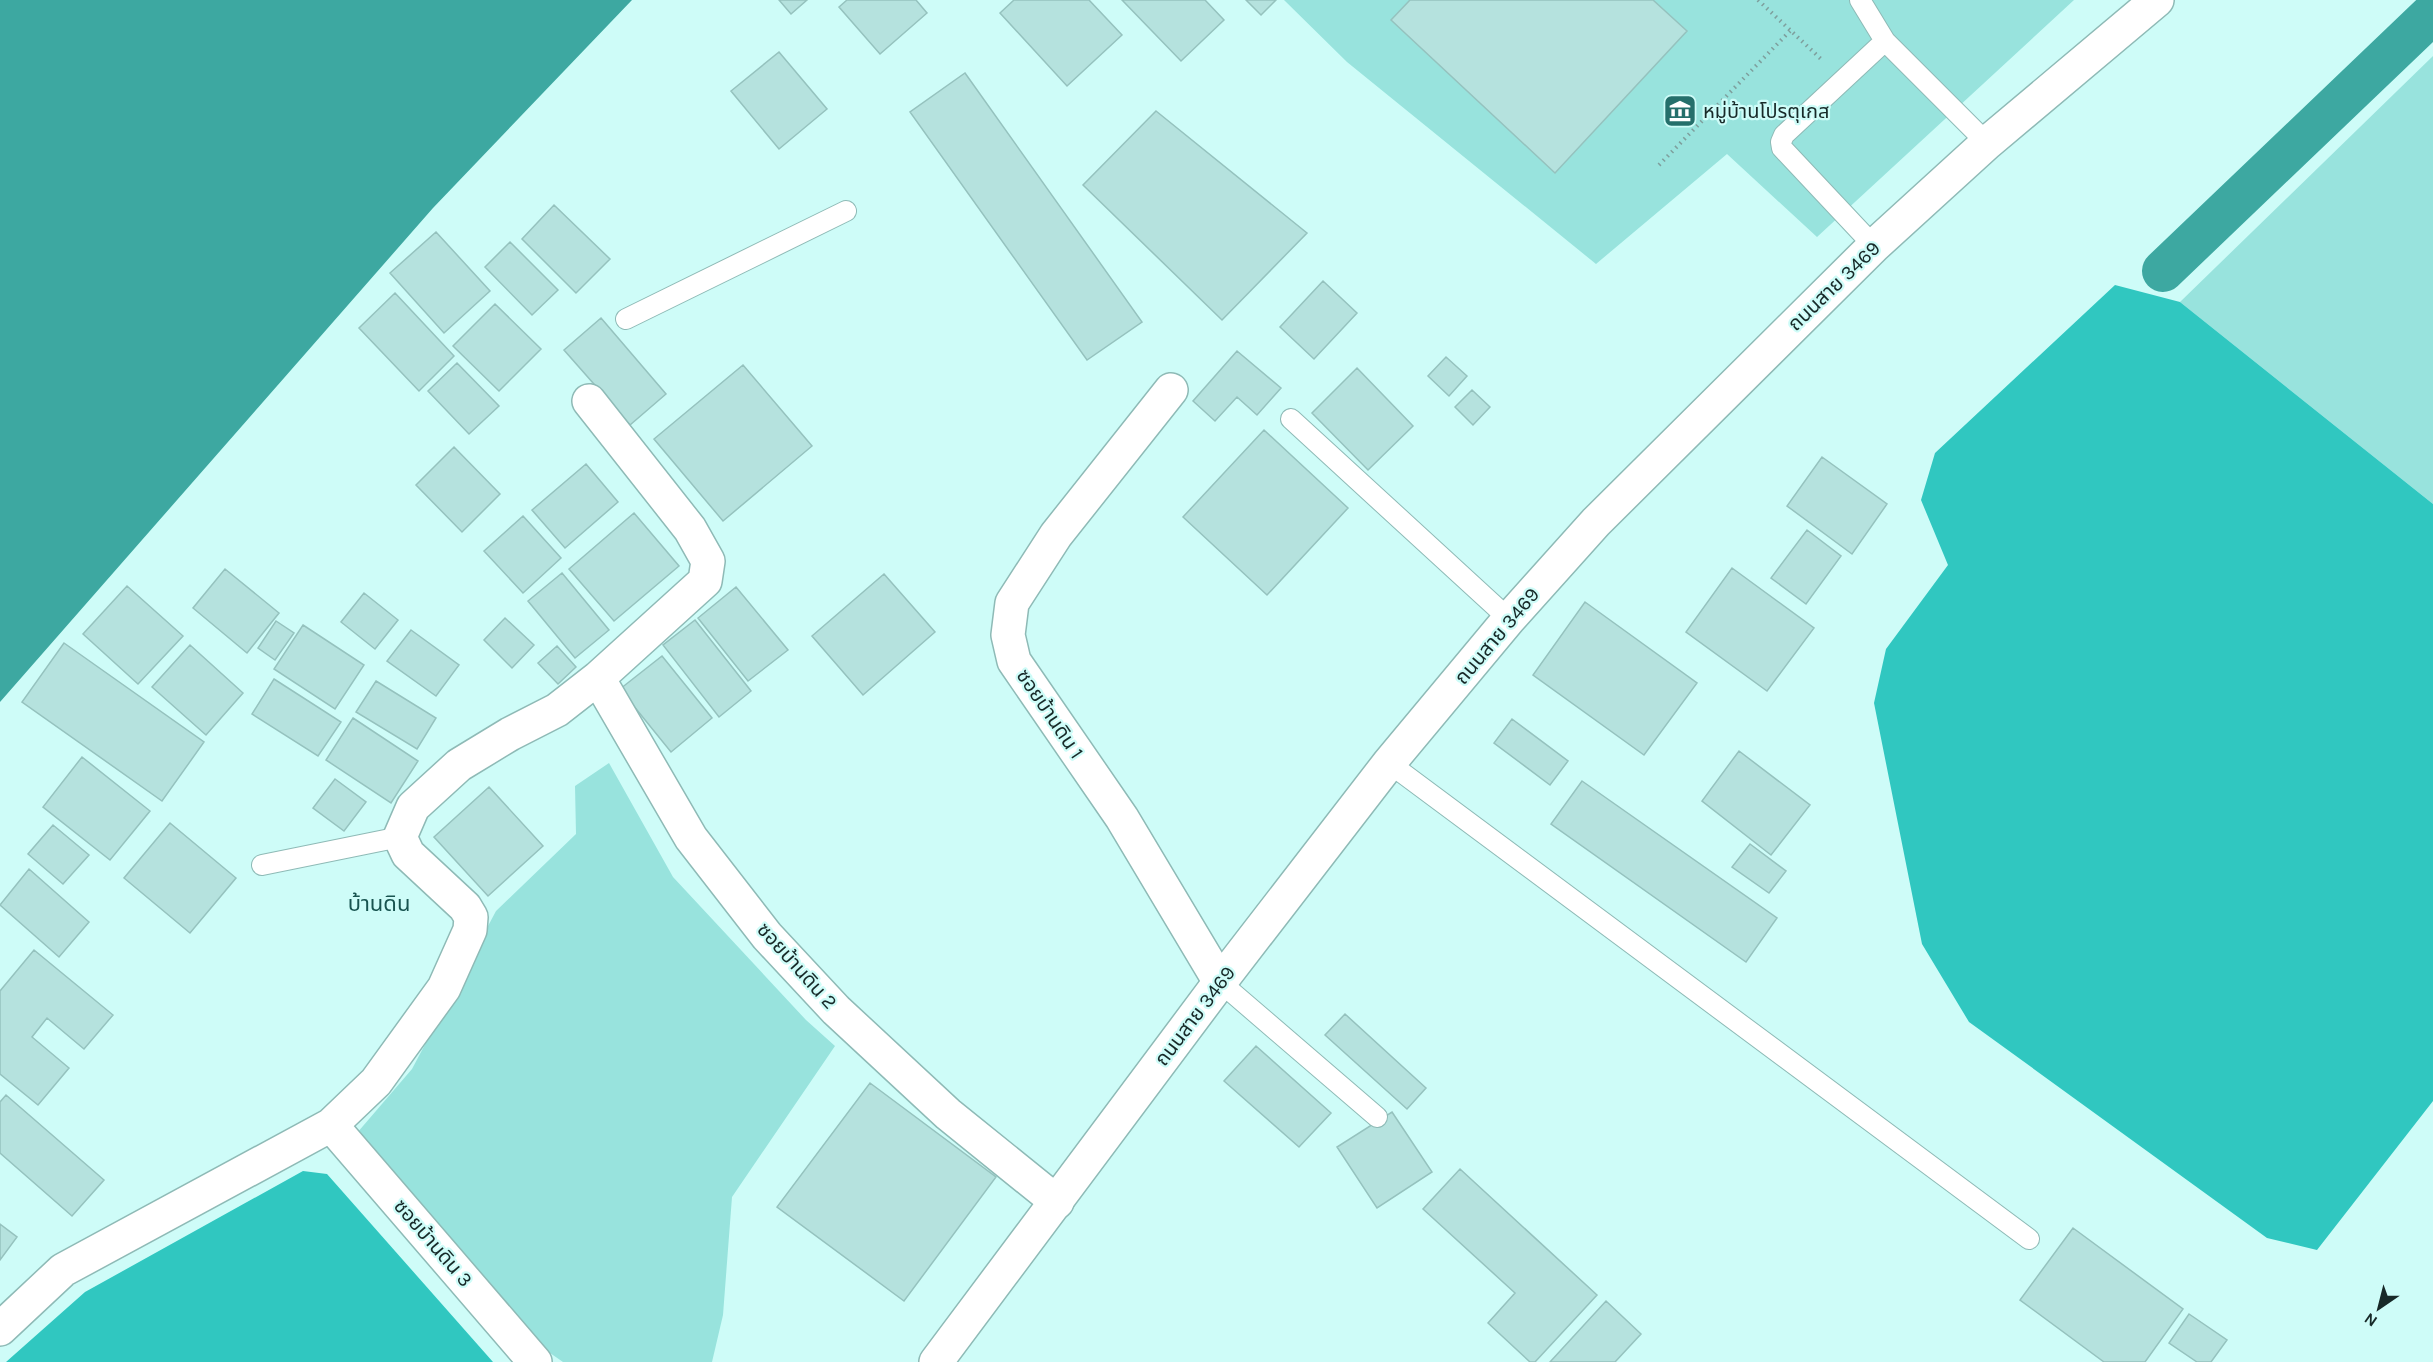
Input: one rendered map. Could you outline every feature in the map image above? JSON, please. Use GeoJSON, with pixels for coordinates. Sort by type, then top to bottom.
{"type":"FeatureCollection","features":[{"type":"Feature","properties":{"kind":"street","name":"ถนนสาย 3469"},"geometry":{"type":"LineString","coordinates":[[936,1362],[1220,982],[1389,763],[1509,619],[1596,522],[1874,246],[1987,143],[2157,0]]}},
{"type":"Feature","properties":{"kind":"street","name":"ซอยบ้านดิน 1"},"geometry":{"type":"LineString","coordinates":[[1171,390],[1056,535],[1012,603],[1008,635],[1014,661],[1122,818],[1220,982]]}},
{"type":"Feature","properties":{"kind":"street"},"geometry":{"type":"LineString","coordinates":[[0,1329],[63,1270],[331,1125],[376,1082],[444,988],[470,930],[471,917],[465,907],[408,854],[400,837],[413,807],[459,765],[510,734],[557,710],[598,678],[705,581],[708,561],[690,529],[589,401]]}},
{"type":"Feature","properties":{"kind":"street","name":"ซอยบ้านดิน 2"},"geometry":{"type":"LineString","coordinates":[[598,678],[692,838],[767,936],[836,1010],[948,1114],[1057,1202]]}},
{"type":"Feature","properties":{"kind":"street","name":"ซอยบ้านดิน 3"},"geometry":{"type":"LineString","coordinates":[[331,1125],[535,1362]]}},
{"type":"Feature","properties":{"kind":"lane"},"geometry":{"type":"LineString","coordinates":[[1860,0],[1885,41],[1987,143]]}},
{"type":"Feature","properties":{"kind":"lane"},"geometry":{"type":"LineString","coordinates":[[1874,246],[1782,148],[1780,142],[1784,135],[1885,41]]}},
{"type":"Feature","properties":{"kind":"lane"},"geometry":{"type":"LineString","coordinates":[[626,319],[846,212]]}},
{"type":"Feature","properties":{"kind":"lane"},"geometry":{"type":"LineString","coordinates":[[1291,419],[1509,619]]}},
{"type":"Feature","properties":{"kind":"lane"},"geometry":{"type":"LineString","coordinates":[[1389,763],[2029,1239]]}},
{"type":"Feature","properties":{"kind":"lane"},"geometry":{"type":"LineString","coordinates":[[262,866],[400,837]]}},
{"type":"Feature","properties":{"kind":"lane"},"geometry":{"type":"LineString","coordinates":[[1220,982],[1377,1117]]}},
{"type":"Feature","properties":{"kind":"path"},"geometry":{"type":"LineString","coordinates":[[1758,0],[1844,81]]}},
{"type":"Feature","properties":{"kind":"path"},"geometry":{"type":"LineString","coordinates":[[1659,165],[1790,31]]}},
{"type":"Feature","properties":{"kind":"shaded area"},"geometry":{"type":"Polygon","coordinates":[[[0,0],[632,0],[433,208],[0,702],[0,0]]]}},
{"type":"Feature","properties":{"kind":"shaded area","name":"หมู่บ้านโปรตุเกส"},"geometry":{"type":"Polygon","coordinates":[[[1284,0],[2074,0],[1817,237],[1727,154],[1596,264],[1347,62],[1284,0]]]}},
{"type":"Feature","properties":{"kind":"shaded area"},"geometry":{"type":"Polygon","coordinates":[[[2433,56],[2433,504],[2180,302],[2433,56]]]}},
{"type":"Feature","properties":{"kind":"shaded area"},"geometry":{"type":"Polygon","coordinates":[[[2115,285],[2180,302],[2433,504],[2433,1101],[2317,1250],[2267,1238],[1969,1022],[1922,944],[1874,703],[1886,649],[1948,565],[1921,500],[1935,453],[2115,285]]]}},
{"type":"Feature","properties":{"kind":"shaded area"},"geometry":{"type":"Polygon","coordinates":[[[609,763],[673,877],[806,1020],[835,1046],[732,1197],[723,1315],[712,1362],[563,1362],[550,1353],[357,1133],[412,1069],[496,911],[576,834],[575,786],[609,763]]]}},
{"type":"Feature","properties":{"kind":"shaded area"},"geometry":{"type":"Polygon","coordinates":[[[303,1171],[327,1174],[493,1362],[6,1362],[85,1292],[303,1171]]]}},
{"type":"Feature","properties":{"kind":"building"},"geometry":{"type":"Polygon","coordinates":[[[779,0],[807,0],[791,14],[779,0]]]}},
{"type":"Feature","properties":{"kind":"building"},"geometry":{"type":"Polygon","coordinates":[[[847,0],[916,0],[927,13],[880,54],[839,7],[847,0]]]}},
{"type":"Feature","properties":{"kind":"building"},"geometry":{"type":"Polygon","coordinates":[[[1014,0],[1089,0],[1122,35],[1067,86],[1000,13],[1014,0]]]}},
{"type":"Feature","properties":{"kind":"building"},"geometry":{"type":"Polygon","coordinates":[[[1122,0],[1205,0],[1224,20],[1181,61],[1122,0]]]}},
{"type":"Feature","properties":{"kind":"building"},"geometry":{"type":"Polygon","coordinates":[[[1246,0],[1276,0],[1261,15],[1246,0]]]}},
{"type":"Feature","properties":{"kind":"building"},"geometry":{"type":"Polygon","coordinates":[[[1410,0],[1653,0],[1687,31],[1555,173],[1391,20],[1410,0]]]}},
{"type":"Feature","properties":{"kind":"building"},"geometry":{"type":"Polygon","coordinates":[[[779,52],[827,109],[779,149],[731,91],[779,52]]]}},
{"type":"Feature","properties":{"kind":"building"},"geometry":{"type":"Polygon","coordinates":[[[965,73],[1142,322],[1087,360],[910,112],[965,73]]]}},
{"type":"Feature","properties":{"kind":"building"},"geometry":{"type":"Polygon","coordinates":[[[1156,111],[1307,233],[1222,320],[1083,185],[1156,111]]]}},
{"type":"Feature","properties":{"kind":"building"},"geometry":{"type":"Polygon","coordinates":[[[554,205],[610,259],[576,293],[522,239],[554,205]]]}},
{"type":"Feature","properties":{"kind":"building"},"geometry":{"type":"Polygon","coordinates":[[[436,232],[490,291],[444,333],[390,273],[436,232]]]}},
{"type":"Feature","properties":{"kind":"building"},"geometry":{"type":"Polygon","coordinates":[[[510,242],[558,290],[532,315],[485,267],[510,242]]]}},
{"type":"Feature","properties":{"kind":"building"},"geometry":{"type":"Polygon","coordinates":[[[1323,281],[1357,313],[1314,359],[1280,327],[1323,281]]]}},
{"type":"Feature","properties":{"kind":"building"},"geometry":{"type":"Polygon","coordinates":[[[395,293],[454,356],[419,391],[359,328],[395,293]]]}},
{"type":"Feature","properties":{"kind":"building"},"geometry":{"type":"Polygon","coordinates":[[[495,304],[541,349],[499,391],[453,346],[495,304]]]}},
{"type":"Feature","properties":{"kind":"building"},"geometry":{"type":"Polygon","coordinates":[[[601,318],[666,394],[630,425],[564,350],[601,318]]]}},
{"type":"Feature","properties":{"kind":"building"},"geometry":{"type":"Polygon","coordinates":[[[1237,351],[1281,388],[1257,415],[1237,397],[1215,421],[1193,401],[1237,351]]]}},
{"type":"Feature","properties":{"kind":"building"},"geometry":{"type":"Polygon","coordinates":[[[1446,357],[1467,376],[1449,396],[1428,376],[1446,357]]]}},
{"type":"Feature","properties":{"kind":"building"},"geometry":{"type":"Polygon","coordinates":[[[457,363],[499,406],[469,434],[428,391],[457,363]]]}},
{"type":"Feature","properties":{"kind":"building"},"geometry":{"type":"Polygon","coordinates":[[[743,365],[812,446],[723,521],[654,439],[743,365]]]}},
{"type":"Feature","properties":{"kind":"building"},"geometry":{"type":"Polygon","coordinates":[[[1357,368],[1413,426],[1368,470],[1312,413],[1357,368]]]}},
{"type":"Feature","properties":{"kind":"building"},"geometry":{"type":"Polygon","coordinates":[[[1472,390],[1490,407],[1473,425],[1455,407],[1472,390]]]}},
{"type":"Feature","properties":{"kind":"building"},"geometry":{"type":"Polygon","coordinates":[[[1264,430],[1348,508],[1267,595],[1183,517],[1264,430]]]}},
{"type":"Feature","properties":{"kind":"building"},"geometry":{"type":"Polygon","coordinates":[[[454,447],[500,494],[462,532],[416,485],[454,447]]]}},
{"type":"Feature","properties":{"kind":"building"},"geometry":{"type":"Polygon","coordinates":[[[1822,457],[1887,504],[1852,554],[1787,506],[1822,457]]]}},
{"type":"Feature","properties":{"kind":"building"},"geometry":{"type":"Polygon","coordinates":[[[586,464],[618,502],[565,548],[532,510],[586,464]]]}},
{"type":"Feature","properties":{"kind":"building"},"geometry":{"type":"Polygon","coordinates":[[[634,513],[679,566],[614,621],[569,569],[634,513]]]}},
{"type":"Feature","properties":{"kind":"building"},"geometry":{"type":"Polygon","coordinates":[[[523,516],[561,558],[523,593],[484,551],[523,516]]]}},
{"type":"Feature","properties":{"kind":"building"},"geometry":{"type":"Polygon","coordinates":[[[1807,530],[1841,556],[1806,604],[1771,578],[1807,530]]]}},
{"type":"Feature","properties":{"kind":"building"},"geometry":{"type":"Polygon","coordinates":[[[1732,568],[1814,628],[1767,691],[1686,632],[1732,568]]]}},
{"type":"Feature","properties":{"kind":"building"},"geometry":{"type":"Polygon","coordinates":[[[225,569],[279,613],[247,653],[193,608],[225,569]]]}},
{"type":"Feature","properties":{"kind":"building"},"geometry":{"type":"Polygon","coordinates":[[[562,573],[609,630],[575,658],[528,601],[562,573]]]}},
{"type":"Feature","properties":{"kind":"building"},"geometry":{"type":"Polygon","coordinates":[[[884,574],[935,632],[863,695],[812,636],[884,574]]]}},
{"type":"Feature","properties":{"kind":"building"},"geometry":{"type":"Polygon","coordinates":[[[127,586],[183,636],[138,684],[83,634],[127,586]]]}},
{"type":"Feature","properties":{"kind":"building"},"geometry":{"type":"Polygon","coordinates":[[[736,587],[788,650],[748,681],[698,618],[736,587]]]}},
{"type":"Feature","properties":{"kind":"building"},"geometry":{"type":"Polygon","coordinates":[[[364,593],[398,620],[375,649],[341,622],[364,593]]]}},
{"type":"Feature","properties":{"kind":"building"},"geometry":{"type":"Polygon","coordinates":[[[1585,602],[1697,683],[1644,755],[1533,675],[1585,602]]]}},
{"type":"Feature","properties":{"kind":"building"},"geometry":{"type":"Polygon","coordinates":[[[505,618],[534,645],[512,668],[484,640],[505,618]]]}},
{"type":"Feature","properties":{"kind":"building"},"geometry":{"type":"Polygon","coordinates":[[[695,620],[751,691],[719,717],[663,645],[695,620]]]}},
{"type":"Feature","properties":{"kind":"building"},"geometry":{"type":"Polygon","coordinates":[[[276,621],[294,633],[275,660],[258,648],[276,621]]]}},
{"type":"Feature","properties":{"kind":"building"},"geometry":{"type":"Polygon","coordinates":[[[303,625],[364,665],[335,709],[274,669],[303,625]]]}},
{"type":"Feature","properties":{"kind":"building"},"geometry":{"type":"Polygon","coordinates":[[[411,630],[459,665],[436,696],[387,661],[411,630]]]}},
{"type":"Feature","properties":{"kind":"building"},"geometry":{"type":"Polygon","coordinates":[[[64,643],[204,742],[162,801],[22,702],[64,643]]]}},
{"type":"Feature","properties":{"kind":"building"},"geometry":{"type":"Polygon","coordinates":[[[190,645],[243,693],[206,735],[152,687],[190,645]]]}},
{"type":"Feature","properties":{"kind":"building"},"geometry":{"type":"Polygon","coordinates":[[[557,646],[576,667],[558,684],[538,663],[557,646]]]}},
{"type":"Feature","properties":{"kind":"building"},"geometry":{"type":"Polygon","coordinates":[[[662,656],[712,718],[671,752],[620,689],[662,656]]]}},
{"type":"Feature","properties":{"kind":"building"},"geometry":{"type":"Polygon","coordinates":[[[274,679],[341,722],[318,756],[252,714],[274,679]]]}},
{"type":"Feature","properties":{"kind":"building"},"geometry":{"type":"Polygon","coordinates":[[[376,681],[436,718],[417,749],[356,712],[376,681]]]}},
{"type":"Feature","properties":{"kind":"building"},"geometry":{"type":"Polygon","coordinates":[[[353,718],[418,761],[391,803],[326,760],[353,718]]]}},
{"type":"Feature","properties":{"kind":"building"},"geometry":{"type":"Polygon","coordinates":[[[1512,719],[1568,761],[1550,785],[1494,743],[1512,719]]]}},
{"type":"Feature","properties":{"kind":"building"},"geometry":{"type":"Polygon","coordinates":[[[1739,751],[1810,805],[1771,855],[1702,801],[1739,751]]]}},
{"type":"Feature","properties":{"kind":"building"},"geometry":{"type":"Polygon","coordinates":[[[82,757],[150,811],[110,860],[43,807],[82,757]]]}},
{"type":"Feature","properties":{"kind":"building"},"geometry":{"type":"Polygon","coordinates":[[[335,779],[366,802],[344,831],[313,808],[335,779]]]}},
{"type":"Feature","properties":{"kind":"building"},"geometry":{"type":"Polygon","coordinates":[[[1582,781],[1777,918],[1746,962],[1551,824],[1582,781]]]}},
{"type":"Feature","properties":{"kind":"building"},"geometry":{"type":"Polygon","coordinates":[[[489,787],[543,846],[488,896],[434,837],[489,787]]]}},
{"type":"Feature","properties":{"kind":"building"},"geometry":{"type":"Polygon","coordinates":[[[170,823],[236,878],[190,933],[124,878],[170,823]]]}},
{"type":"Feature","properties":{"kind":"building"},"geometry":{"type":"Polygon","coordinates":[[[53,825],[89,855],[63,884],[28,854],[53,825]]]}},
{"type":"Feature","properties":{"kind":"building"},"geometry":{"type":"Polygon","coordinates":[[[1750,844],[1786,871],[1769,893],[1732,867],[1750,844]]]}},
{"type":"Feature","properties":{"kind":"building"},"geometry":{"type":"Polygon","coordinates":[[[29,869],[89,922],[59,957],[0,905],[29,869]]]}},
{"type":"Feature","properties":{"kind":"building"},"geometry":{"type":"Polygon","coordinates":[[[34,950],[113,1015],[84,1049],[47,1018],[32,1037],[69,1068],[38,1105],[0,1074],[0,991],[34,950]]]}},
{"type":"Feature","properties":{"kind":"building"},"geometry":{"type":"Polygon","coordinates":[[[1345,1014],[1426,1088],[1407,1109],[1325,1035],[1345,1014]]]}},
{"type":"Feature","properties":{"kind":"building"},"geometry":{"type":"Polygon","coordinates":[[[1256,1046],[1331,1113],[1299,1147],[1224,1081],[1256,1046]]]}},
{"type":"Feature","properties":{"kind":"building"},"geometry":{"type":"Polygon","coordinates":[[[870,1083],[996,1177],[904,1301],[777,1207],[870,1083]]]}},
{"type":"Feature","properties":{"kind":"building"},"geometry":{"type":"Polygon","coordinates":[[[6,1095],[104,1180],[72,1216],[0,1153],[0,1102],[6,1095]]]}},
{"type":"Feature","properties":{"kind":"building"},"geometry":{"type":"Polygon","coordinates":[[[1392,1112],[1432,1172],[1377,1208],[1337,1147],[1392,1112]]]}},
{"type":"Feature","properties":{"kind":"building"},"geometry":{"type":"Polygon","coordinates":[[[1460,1169],[1597,1295],[1535,1362],[1530,1362],[1488,1323],[1515,1293],[1423,1209],[1460,1169]]]}},
{"type":"Feature","properties":{"kind":"building"},"geometry":{"type":"Polygon","coordinates":[[[0,1224],[17,1237],[0,1260],[0,1224]]]}},
{"type":"Feature","properties":{"kind":"building"},"geometry":{"type":"Polygon","coordinates":[[[2073,1228],[2183,1309],[2145,1362],[2104,1362],[2020,1300],[2073,1228]]]}},
{"type":"Feature","properties":{"kind":"building"},"geometry":{"type":"Polygon","coordinates":[[[1606,1301],[1641,1334],[1615,1362],[1550,1362],[1606,1301]]]}},
{"type":"Feature","properties":{"kind":"building"},"geometry":{"type":"Polygon","coordinates":[[[2189,1314],[2227,1340],[2211,1362],[2197,1362],[2169,1343],[2189,1314]]]}},
{"type":"Feature","properties":{"kind":"waterway"},"geometry":{"type":"LineString","coordinates":[[2163,271],[2433,13]]}},
{"type":"Feature","properties":{"kind":"place","name":"หมู่บ้านโปรตุเกส"},"geometry":{"type":"Point","coordinates":[1680,111]}},
{"type":"Feature","properties":{"kind":"district","name":"บ้านดิน"},"geometry":{"type":"Point","coordinates":[379,904]}}]}
